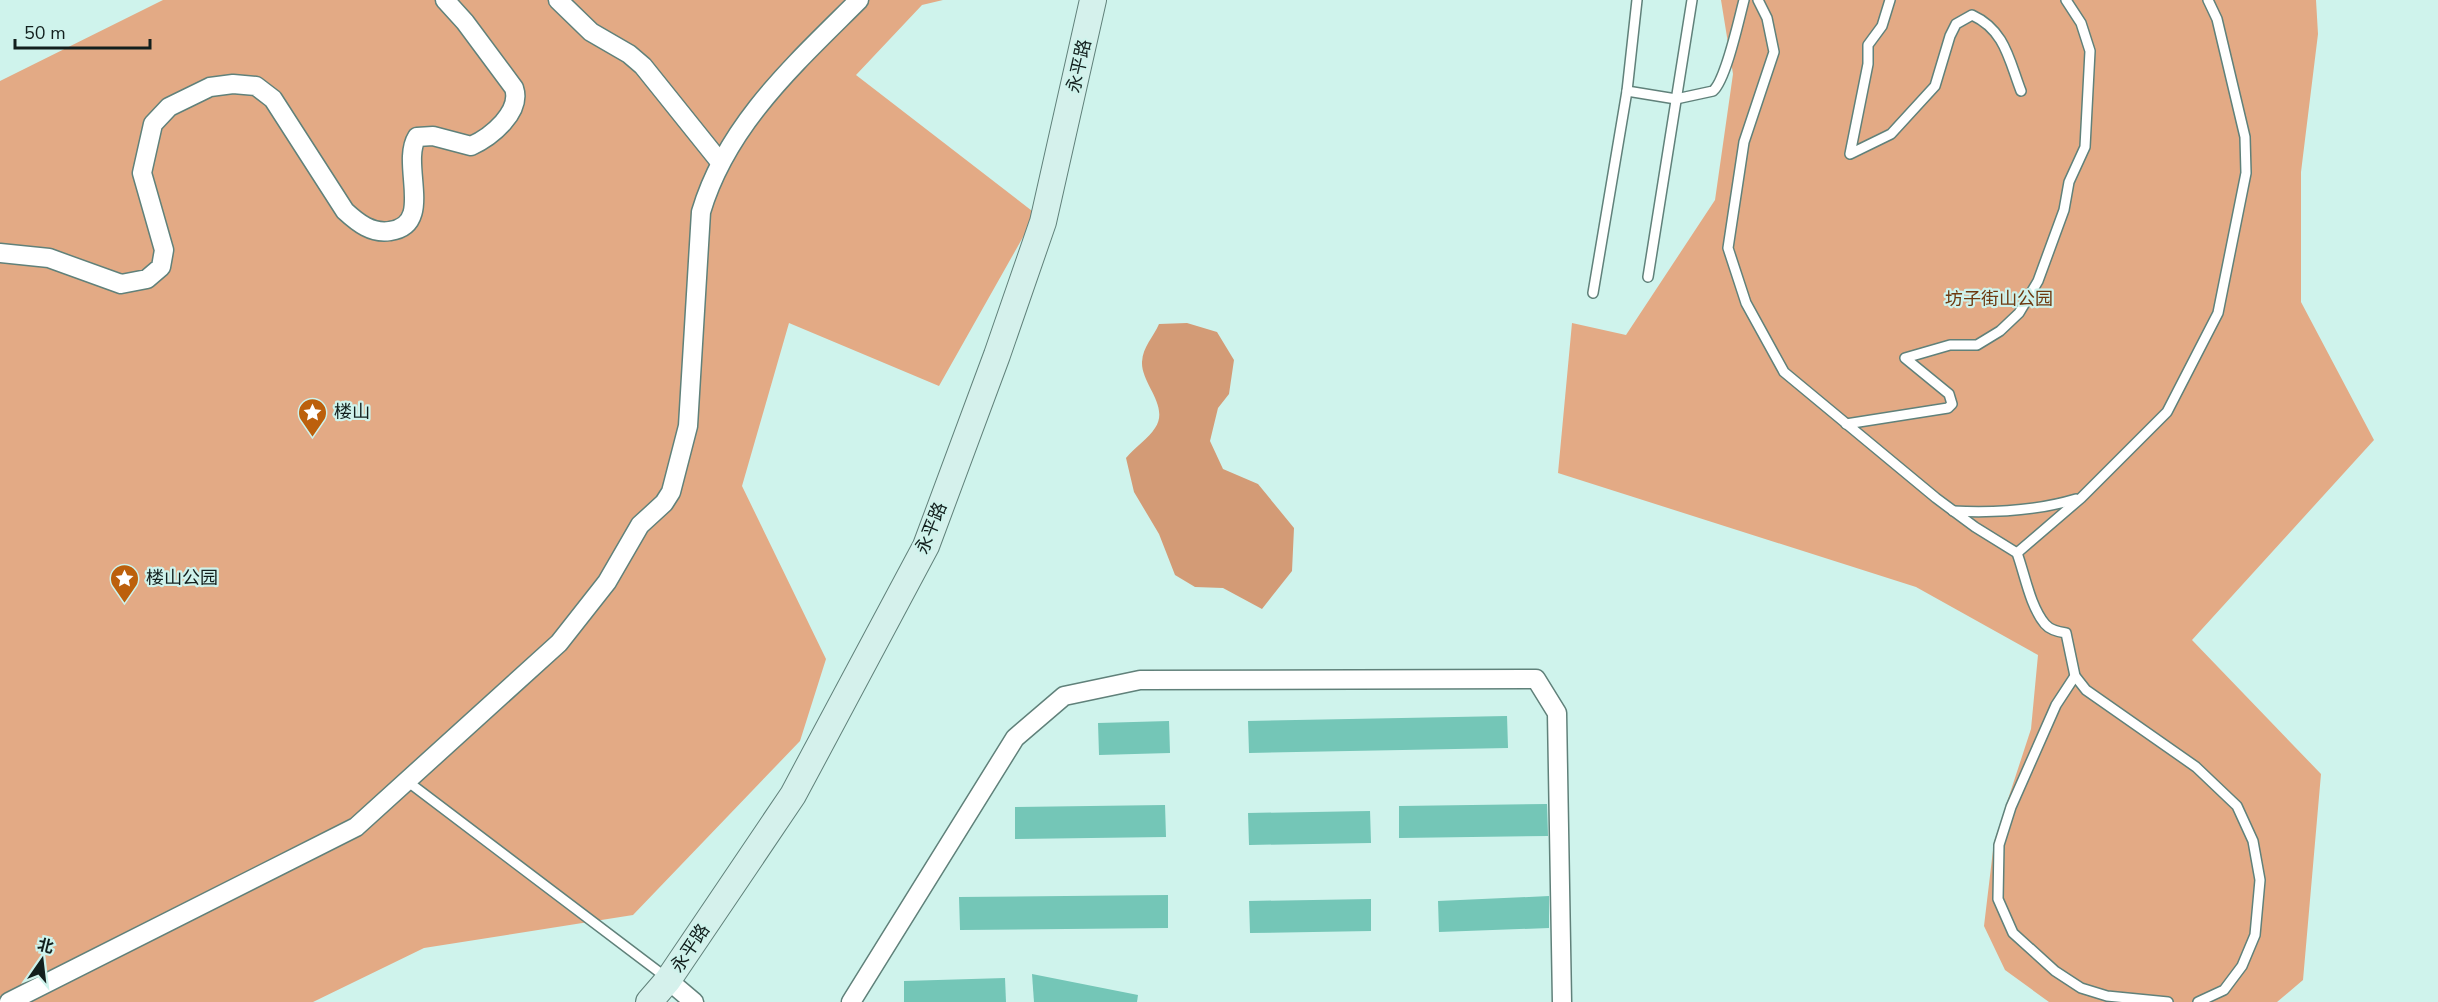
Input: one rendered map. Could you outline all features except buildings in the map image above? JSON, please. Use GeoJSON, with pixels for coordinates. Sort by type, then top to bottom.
{"type":"FeatureCollection","features":[{"type":"Feature","properties":{"kind":"main road","name":"永平路"},"geometry":{"type":"LineString","coordinates":[[679,994],[793,795],[926,546],[997,355],[1043,222],[1093,0]]}},
{"type":"Feature","properties":{"kind":"main road","name":"永平路"},"geometry":{"type":"LineString","coordinates":[[649,1002],[679,994],[806,802],[940,552],[1057,227],[1111,0]]}},
{"type":"Feature","properties":{"kind":"street"},"geometry":{"type":"LineString","coordinates":[[0,254],[49,258],[121,284],[147,279],[161,267],[164,250],[142,173],[153,124],[169,107],[210,87],[233,84],[256,86],[273,99],[345,211],[359,225],[382,233],[400,230],[412,219],[415,201],[413,150],[417,137],[433,136],[471,146],[496,130],[513,108],[516,96],[514,88],[465,22],[445,0]]}},
{"type":"Feature","properties":{"kind":"street"},"geometry":{"type":"LineString","coordinates":[[558,0],[591,32],[629,54],[643,66],[720,162]]}},
{"type":"Feature","properties":{"kind":"street"},"geometry":{"type":"LineString","coordinates":[[9,1002],[356,827],[559,643],[607,582],[640,525],[664,503],[671,492],[688,426],[701,212],[720,162],[771,88],[859,0]]}},
{"type":"Feature","properties":{"kind":"street"},"geometry":{"type":"LineString","coordinates":[[851,1002],[1015,738],[1064,696],[1140,680],[1536,679],[1557,713],[1562,1002]]}},
{"type":"Feature","properties":{"kind":"lane"},"geometry":{"type":"LineString","coordinates":[[1593,293],[1627,91],[1637,0]]}},
{"type":"Feature","properties":{"kind":"lane"},"geometry":{"type":"LineString","coordinates":[[1648,277],[1692,0]]}},
{"type":"Feature","properties":{"kind":"lane"},"geometry":{"type":"LineString","coordinates":[[1627,91],[1676,99],[1701,95],[1718,87],[1744,0]]}},
{"type":"Feature","properties":{"kind":"lane"},"geometry":{"type":"LineString","coordinates":[[1758,0],[1767,18],[1774,52],[1744,142],[1728,248],[1746,303],[1784,372],[1953,511],[2017,553],[2035,607],[2045,625],[2055,631],[2066,633],[2075,676],[2086,690],[2196,768],[2238,806],[2253,841],[2260,880],[2255,935],[2242,966],[2224,990],[2198,1002]]}},
{"type":"Feature","properties":{"kind":"lane"},"geometry":{"type":"LineString","coordinates":[[1890,0],[1882,26],[1868,45],[1868,64],[1850,154],[1891,134],[1935,86],[1956,24],[1972,15],[1985,21],[2000,36],[2021,91]]}},
{"type":"Feature","properties":{"kind":"lane"},"geometry":{"type":"LineString","coordinates":[[1846,424],[1948,408],[1952,404],[1949,394],[1905,358],[1950,345],[1977,345],[2000,331],[2019,314],[2038,281],[2064,210],[2069,182],[2085,147],[2090,51],[2080,23],[2066,0]]}},
{"type":"Feature","properties":{"kind":"lane"},"geometry":{"type":"LineString","coordinates":[[2017,553],[2081,498],[2167,412],[2218,313],[2246,173],[2246,137],[2217,19],[2208,0]]}},
{"type":"Feature","properties":{"kind":"lane"},"geometry":{"type":"LineString","coordinates":[[1953,511],[1991,513],[2055,506],[2081,498]]}},
{"type":"Feature","properties":{"kind":"lane"},"geometry":{"type":"LineString","coordinates":[[2075,676],[2056,705],[2011,807],[1999,845],[1998,899],[2013,933],[2055,971],[2081,988],[2107,996],[2168,1002]]}},
{"type":"Feature","properties":{"kind":"lane"},"geometry":{"type":"LineString","coordinates":[[407,781],[679,994]]}},
{"type":"Feature","properties":{"kind":"green space"},"geometry":{"type":"Polygon","coordinates":[[[163,0],[943,0],[922,5],[856,75],[1036,214],[939,386],[789,323],[742,486],[826,659],[800,741],[633,915],[424,948],[313,1002],[0,1002],[0,81],[163,0]]]}},
{"type":"Feature","properties":{"kind":"green space","name":"坊子街山公园"},"geometry":{"type":"Polygon","coordinates":[[[1721,0],[2316,0],[2318,34],[2301,172],[2301,302],[2374,440],[2192,640],[2321,774],[2303,980],[2277,1002],[2049,1002],[2005,970],[1984,926],[1994,842],[2031,729],[2038,655],[1916,587],[1558,473],[1572,323],[1626,335],[1715,200],[1733,74],[1721,0]]]}},
{"type":"Feature","properties":{"kind":"shaded area"},"geometry":{"type":"Polygon","coordinates":[[[1187,323],[1217,332],[1234,360],[1229,394],[1218,408],[1210,441],[1223,469],[1258,484],[1294,528],[1292,571],[1262,609],[1223,588],[1195,587],[1175,575],[1159,534],[1134,492],[1126,458],[1152,432],[1159,420],[1157,403],[1143,370],[1144,351],[1159,324],[1187,323]]]}},
{"type":"Feature","properties":{"kind":"place","name":"楼山"},"geometry":{"type":"Point","coordinates":[313,438]}},
{"type":"Feature","properties":{"kind":"place","name":"楼山公园"},"geometry":{"type":"Point","coordinates":[125,604]}}]}
